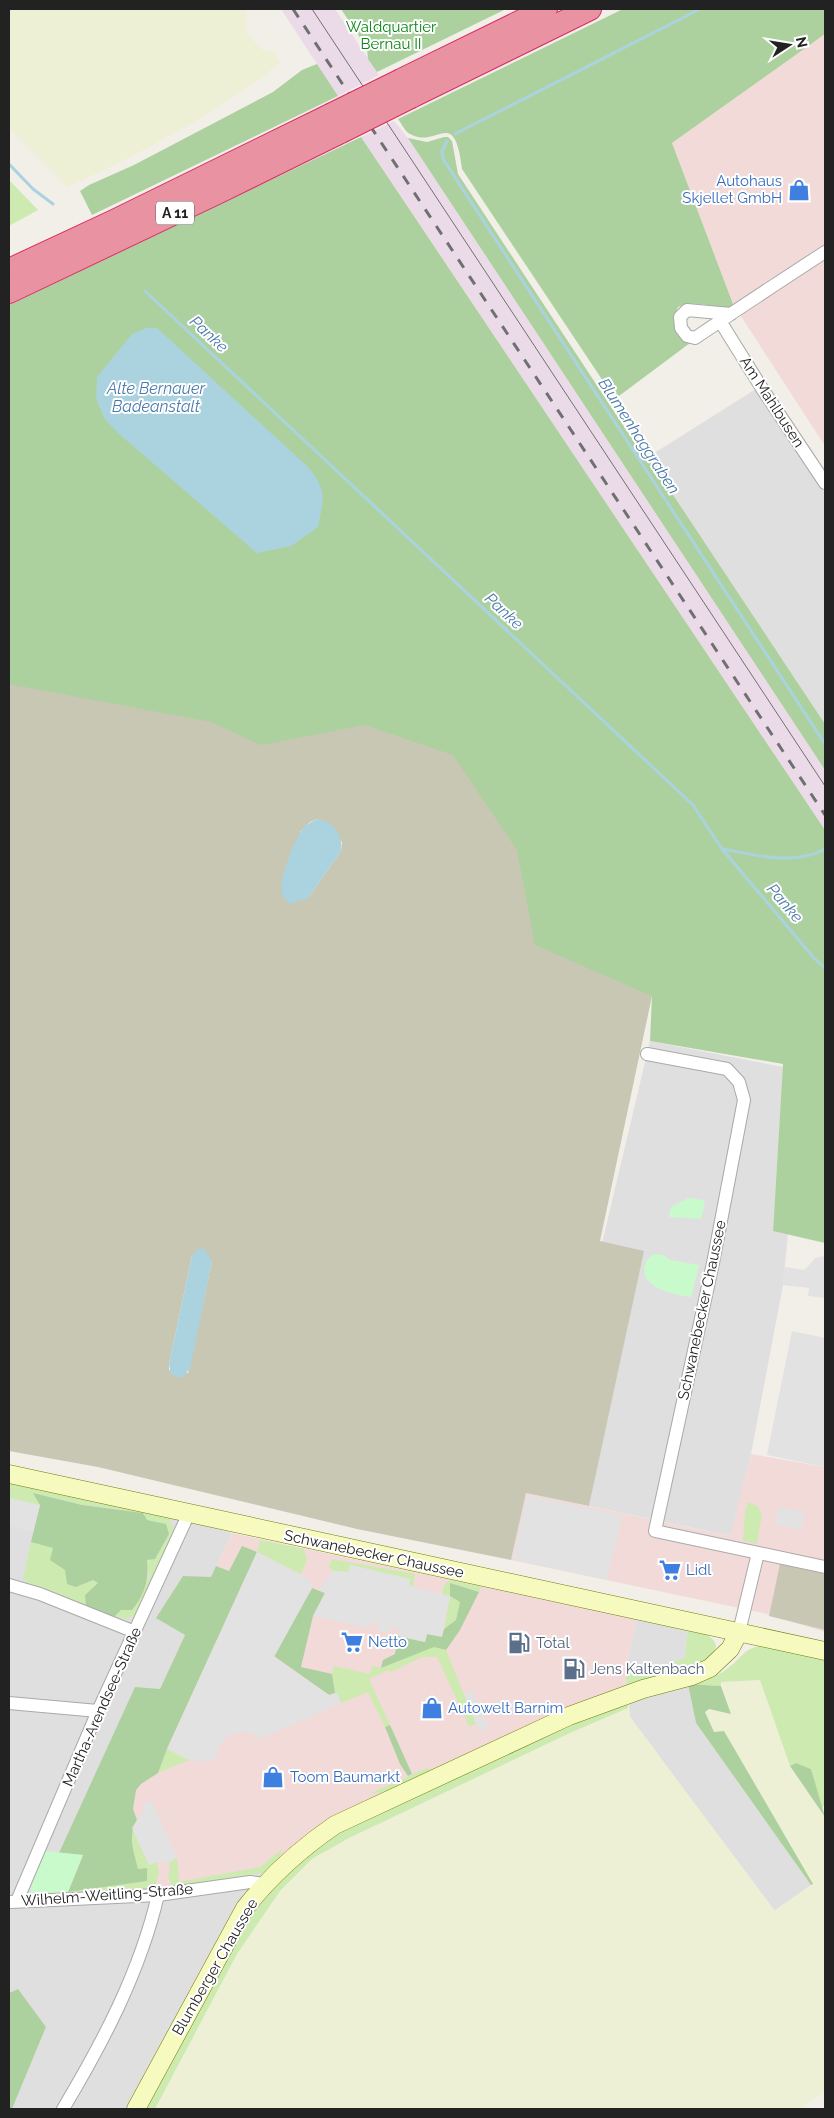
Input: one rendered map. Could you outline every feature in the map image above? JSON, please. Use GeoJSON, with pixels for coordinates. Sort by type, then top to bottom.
{"type":"FeatureCollection","features":[{"type":"Feature","properties":{"kind":"highway","name":"A 11"},"geometry":{"type":"LineString","coordinates":[[406,89],[546,9]]}},
{"type":"Feature","properties":{"kind":"highway","name":"A 11"},"geometry":{"type":"LineString","coordinates":[[9,270],[406,89],[590,9]]}},
{"type":"Feature","properties":{"kind":"highway","name":"A 11"},"geometry":{"type":"LineString","coordinates":[[9,292],[219,192],[335,123]]}},
{"type":"Feature","properties":{"kind":"main road","name":"Schwanebecker Chaussee"},"geometry":{"type":"LineString","coordinates":[[9,1474],[825,1651]]}},
{"type":"Feature","properties":{"kind":"main road","name":"Blumberger Chaussee"},"geometry":{"type":"LineString","coordinates":[[136,2109],[245,1908],[264,1884],[307,1844],[335,1825],[569,1716],[634,1692],[692,1676],[710,1668],[730,1649],[739,1632]]}},
{"type":"Feature","properties":{"kind":"street","name":"Am Mahlbusen"},"geometry":{"type":"LineString","coordinates":[[825,252],[725,317],[763,390],[825,483]]}},
{"type":"Feature","properties":{"kind":"street","name":"Schwanebecker Chaussee"},"geometry":{"type":"LineString","coordinates":[[647,1054],[727,1069],[739,1082],[744,1100],[713,1263],[655,1531],[825,1567]]}},
{"type":"Feature","properties":{"kind":"street","name":"Martha-Arendsee-Straße"},"geometry":{"type":"LineString","coordinates":[[13,1902],[189,1513]]}},
{"type":"Feature","properties":{"kind":"street"},"geometry":{"type":"LineString","coordinates":[[739,1632],[758,1553]]}},
{"type":"Feature","properties":{"kind":"street"},"geometry":{"type":"LineString","coordinates":[[9,1585],[40,1594],[135,1632]]}},
{"type":"Feature","properties":{"kind":"street"},"geometry":{"type":"LineString","coordinates":[[9,1703],[98,1711]]}},
{"type":"Feature","properties":{"kind":"street","name":"Wilhelm-Weitling-Straße"},"geometry":{"type":"LineString","coordinates":[[13,1902],[158,1895],[250,1882],[264,1884]]}},
{"type":"Feature","properties":{"kind":"street"},"geometry":{"type":"LineString","coordinates":[[63,2109],[88,2066],[125,1994],[158,1895]]}},
{"type":"Feature","properties":{"kind":"shaded area"},"geometry":{"type":"Polygon","coordinates":[[[9,9],[246,9],[247,33],[261,49],[275,52],[280,63],[200,119],[129,158],[68,187],[9,128],[9,9]]]}},
{"type":"Feature","properties":{"kind":"shaded area"},"geometry":{"type":"Polygon","coordinates":[[[281,9],[335,9],[379,75],[338,96],[281,9]]]}},
{"type":"Feature","properties":{"kind":"shaded area"},"geometry":{"type":"Polygon","coordinates":[[[825,34],[825,446],[733,304],[672,143],[825,34]]]}},
{"type":"Feature","properties":{"kind":"shaded area"},"geometry":{"type":"Polygon","coordinates":[[[394,121],[408,138],[825,770],[825,830],[361,137],[394,121]]]}},
{"type":"Feature","properties":{"kind":"shaded area"},"geometry":{"type":"Polygon","coordinates":[[[756,389],[825,492],[825,724],[648,457],[756,389]]]}},
{"type":"Feature","properties":{"kind":"shaded area"},"geometry":{"type":"Polygon","coordinates":[[[9,672],[385,722],[475,761],[652,996],[600,1241],[644,1251],[589,1506],[526,1493],[511,1560],[357,1529],[98,1467],[9,1451],[9,672]],[[318,819],[310,822],[300,832],[308,898],[341,851],[342,842],[318,819]],[[192,1256],[169,1364],[169,1370],[188,1373],[212,1261],[192,1256]]]}},
{"type":"Feature","properties":{"kind":"shaded area"},"geometry":{"type":"Polygon","coordinates":[[[650,1041],[783,1067],[773,1230],[788,1233],[783,1285],[751,1454],[731,1536],[589,1506],[638,1264],[599,1256],[650,1041]]]}},
{"type":"Feature","properties":{"kind":"shaded area"},"geometry":{"type":"Polygon","coordinates":[[[825,1256],[825,1298],[808,1296],[809,1288],[783,1285],[784,1267],[805,1270],[815,1258],[825,1256]]]}},
{"type":"Feature","properties":{"kind":"shaded area"},"geometry":{"type":"Polygon","coordinates":[[[792,1331],[825,1338],[825,1467],[767,1455],[792,1331]]]}},
{"type":"Feature","properties":{"kind":"shaded area"},"geometry":{"type":"Polygon","coordinates":[[[751,1454],[825,1467],[825,1632],[763,1613],[511,1560],[526,1493],[730,1536],[751,1454]]]}},
{"type":"Feature","properties":{"kind":"shaded area"},"geometry":{"type":"Polygon","coordinates":[[[9,1480],[163,1513],[232,1533],[83,1855],[173,1887],[263,1873],[247,1893],[128,2109],[12,2109],[46,2027],[18,1990],[9,1993],[9,1480]]]}},
{"type":"Feature","properties":{"kind":"shaded area"},"geometry":{"type":"Polygon","coordinates":[[[527,1495],[622,1516],[607,1580],[513,1559],[527,1495]]]}},
{"type":"Feature","properties":{"kind":"shaded area"},"geometry":{"type":"Polygon","coordinates":[[[9,1498],[40,1505],[33,1532],[9,1526],[9,1498]]]}},
{"type":"Feature","properties":{"kind":"shaded area"},"geometry":{"type":"Polygon","coordinates":[[[779,1507],[805,1512],[801,1530],[775,1524],[779,1507]]]}},
{"type":"Feature","properties":{"kind":"shaded area"},"geometry":{"type":"Polygon","coordinates":[[[232,1533],[578,1607],[637,1616],[626,1670],[627,1686],[326,1823],[280,1857],[271,1868],[263,1873],[173,1887],[149,1893],[83,1855],[232,1533]]]}},
{"type":"Feature","properties":{"kind":"shaded area"},"geometry":{"type":"Polygon","coordinates":[[[257,1552],[303,1576],[312,1584],[312,1588],[274,1657],[329,1695],[337,1693],[341,1703],[261,1739],[254,1734],[245,1732],[232,1734],[218,1748],[215,1760],[194,1762],[167,1749],[257,1552]]]}},
{"type":"Feature","properties":{"kind":"shaded area"},"geometry":{"type":"Polygon","coordinates":[[[780,1564],[825,1574],[825,1630],[769,1616],[780,1564]]]}},
{"type":"Feature","properties":{"kind":"shaded area"},"geometry":{"type":"Polygon","coordinates":[[[350,1565],[410,1579],[409,1586],[450,1596],[442,1637],[427,1634],[425,1642],[398,1636],[399,1629],[390,1627],[389,1633],[378,1631],[379,1623],[371,1622],[369,1628],[313,1616],[325,1593],[318,1590],[333,1571],[348,1572],[350,1565]]]}},
{"type":"Feature","properties":{"kind":"shaded area"},"geometry":{"type":"Polygon","coordinates":[[[637,1616],[688,1628],[685,1668],[696,1723],[811,1885],[774,1911],[630,1717],[626,1670],[637,1616]]]}},
{"type":"Feature","properties":{"kind":"shaded area"},"geometry":{"type":"Polygon","coordinates":[[[760,1680],[790,1766],[825,1817],[825,2091],[800,2109],[155,2109],[237,1954],[280,1891],[312,1859],[349,1838],[570,1733],[628,1708],[630,1717],[775,1911],[813,1884],[714,1733],[705,1712],[709,1709],[731,1714],[721,1682],[760,1680]]]}},
{"type":"Feature","properties":{"kind":"shaded area"},"geometry":{"type":"Polygon","coordinates":[[[472,1690],[488,1728],[479,1731],[464,1694],[472,1690]]]}},
{"type":"Feature","properties":{"kind":"shaded area"},"geometry":{"type":"Polygon","coordinates":[[[152,1801],[177,1858],[169,1862],[157,1862],[149,1865],[132,1828],[144,1809],[144,1804],[152,1801]]]}},
{"type":"Feature","properties":{"kind":"green space","name":"Waldquartier Bernau II"},"geometry":{"type":"Polygon","coordinates":[[[341,9],[506,9],[377,72],[368,59],[367,48],[341,9]]]}},
{"type":"Feature","properties":{"kind":"green space"},"geometry":{"type":"Polygon","coordinates":[[[623,9],[825,9],[825,34],[672,143],[733,304],[731,307],[692,304],[678,307],[674,318],[690,343],[619,396],[607,387],[462,169],[459,149],[454,138],[449,133],[417,137],[407,132],[398,119],[623,9]]]}},
{"type":"Feature","properties":{"kind":"green space"},"geometry":{"type":"Polygon","coordinates":[[[317,64],[338,96],[92,215],[80,191],[89,185],[134,165],[273,92],[302,70],[317,64]]]}},
{"type":"Feature","properties":{"kind":"green space"},"geometry":{"type":"Polygon","coordinates":[[[361,137],[825,830],[825,1243],[773,1231],[783,1064],[650,1041],[652,996],[535,945],[517,850],[453,755],[365,725],[261,745],[211,722],[9,684],[9,305],[361,137]]]}},
{"type":"Feature","properties":{"kind":"green space"},"geometry":{"type":"Polygon","coordinates":[[[448,137],[452,141],[458,174],[642,454],[648,457],[825,724],[825,770],[408,138],[427,142],[448,137]]]}},
{"type":"Feature","properties":{"kind":"green space"},"geometry":{"type":"Polygon","coordinates":[[[9,180],[38,210],[9,226],[9,180]]]}},
{"type":"Feature","properties":{"kind":"green space"},"geometry":{"type":"Polygon","coordinates":[[[688,1198],[703,1200],[705,1204],[701,1219],[669,1217],[671,1207],[688,1198]]]}},
{"type":"Feature","properties":{"kind":"green space"},"geometry":{"type":"Polygon","coordinates":[[[655,1254],[663,1255],[670,1260],[699,1265],[691,1297],[660,1289],[647,1279],[644,1273],[645,1265],[649,1258],[655,1254]]]}},
{"type":"Feature","properties":{"kind":"green space"},"geometry":{"type":"Polygon","coordinates":[[[9,1480],[168,1517],[175,1532],[139,1613],[126,1619],[114,1617],[121,1610],[126,1609],[149,1578],[147,1560],[155,1559],[169,1534],[166,1524],[147,1520],[119,1509],[82,1505],[34,1493],[40,1505],[9,1498],[9,1480]]]}},
{"type":"Feature","properties":{"kind":"green space"},"geometry":{"type":"Polygon","coordinates":[[[33,1493],[82,1505],[143,1513],[147,1520],[166,1524],[169,1534],[155,1559],[147,1560],[145,1586],[132,1610],[121,1610],[114,1617],[86,1606],[85,1595],[98,1583],[93,1580],[76,1587],[67,1584],[65,1570],[50,1560],[53,1548],[31,1542],[40,1505],[33,1493]]]}},
{"type":"Feature","properties":{"kind":"green space"},"geometry":{"type":"Polygon","coordinates":[[[748,1502],[757,1506],[762,1513],[757,1544],[743,1541],[745,1513],[748,1502]]]}},
{"type":"Feature","properties":{"kind":"green space"},"geometry":{"type":"Polygon","coordinates":[[[260,1540],[304,1549],[307,1560],[301,1574],[257,1552],[260,1540]]]}},
{"type":"Feature","properties":{"kind":"green space"},"geometry":{"type":"Polygon","coordinates":[[[31,1542],[53,1548],[76,1587],[93,1580],[98,1584],[86,1606],[29,1584],[23,1579],[31,1542]]]}},
{"type":"Feature","properties":{"kind":"green space"},"geometry":{"type":"Polygon","coordinates":[[[242,1546],[257,1552],[167,1749],[158,1773],[141,1784],[136,1790],[133,1809],[137,1820],[132,1832],[132,1844],[138,1869],[147,1868],[147,1881],[68,1892],[83,1855],[59,1853],[135,1687],[160,1689],[185,1635],[156,1618],[183,1576],[211,1577],[216,1566],[229,1571],[242,1546]]]}},
{"type":"Feature","properties":{"kind":"green space"},"geometry":{"type":"Polygon","coordinates":[[[332,1559],[415,1574],[413,1587],[409,1586],[410,1579],[350,1565],[348,1572],[333,1571],[329,1567],[332,1559]]]}},
{"type":"Feature","properties":{"kind":"green space"},"geometry":{"type":"Polygon","coordinates":[[[450,1580],[482,1587],[479,1592],[450,1583],[460,1602],[456,1620],[444,1629],[450,1597],[442,1594],[444,1585],[450,1580]]]}},
{"type":"Feature","properties":{"kind":"green space"},"geometry":{"type":"Polygon","coordinates":[[[450,1583],[479,1592],[460,1630],[446,1650],[434,1647],[381,1668],[383,1660],[395,1654],[398,1636],[425,1642],[427,1634],[442,1636],[444,1629],[456,1620],[460,1602],[450,1596],[450,1583]]]}},
{"type":"Feature","properties":{"kind":"green space"},"geometry":{"type":"Polygon","coordinates":[[[312,1588],[325,1593],[313,1616],[301,1667],[332,1674],[335,1693],[329,1695],[274,1656],[312,1588]]]}},
{"type":"Feature","properties":{"kind":"green space"},"geometry":{"type":"Polygon","coordinates":[[[688,1628],[704,1634],[713,1640],[716,1647],[707,1659],[675,1674],[668,1664],[685,1658],[688,1628]]]}},
{"type":"Feature","properties":{"kind":"green space"},"geometry":{"type":"Polygon","coordinates":[[[434,1646],[446,1650],[476,1724],[469,1726],[437,1657],[422,1657],[391,1672],[388,1670],[369,1679],[390,1725],[385,1727],[368,1692],[341,1703],[337,1693],[335,1693],[332,1674],[334,1666],[370,1674],[372,1666],[381,1668],[434,1646]]]}},
{"type":"Feature","properties":{"kind":"green space"},"geometry":{"type":"Polygon","coordinates":[[[759,1646],[825,1657],[825,1805],[821,1808],[811,1769],[796,1763],[790,1766],[760,1680],[721,1682],[721,1686],[688,1684],[714,1677],[732,1665],[745,1652],[759,1646]]]}},
{"type":"Feature","properties":{"kind":"green space"},"geometry":{"type":"Polygon","coordinates":[[[655,1665],[656,1678],[627,1686],[626,1674],[655,1665]]]}},
{"type":"Feature","properties":{"kind":"green space"},"geometry":{"type":"Polygon","coordinates":[[[688,1684],[721,1686],[731,1714],[709,1709],[705,1712],[714,1732],[724,1731],[813,1884],[811,1885],[696,1723],[688,1684]]]}},
{"type":"Feature","properties":{"kind":"green space"},"geometry":{"type":"Polygon","coordinates":[[[627,1700],[628,1708],[570,1733],[349,1838],[312,1859],[280,1891],[237,1954],[155,2109],[143,2109],[247,1918],[293,1864],[358,1821],[433,1784],[627,1700]]]}},
{"type":"Feature","properties":{"kind":"green space"},"geometry":{"type":"Polygon","coordinates":[[[390,1725],[412,1774],[408,1776],[400,1764],[385,1727],[390,1725]]]}},
{"type":"Feature","properties":{"kind":"green space"},"geometry":{"type":"Polygon","coordinates":[[[167,1749],[189,1760],[158,1773],[167,1749]]]}},
{"type":"Feature","properties":{"kind":"green space"},"geometry":{"type":"Polygon","coordinates":[[[796,1763],[811,1769],[825,1817],[790,1766],[796,1763]]]}},
{"type":"Feature","properties":{"kind":"green space"},"geometry":{"type":"Polygon","coordinates":[[[427,1768],[431,1771],[387,1791],[369,1794],[427,1768]]]}},
{"type":"Feature","properties":{"kind":"green space"},"geometry":{"type":"Polygon","coordinates":[[[132,1828],[149,1865],[157,1862],[159,1873],[154,1889],[32,1896],[32,1893],[68,1892],[147,1868],[138,1869],[131,1841],[132,1828]]]}},
{"type":"Feature","properties":{"kind":"green space"},"geometry":{"type":"Polygon","coordinates":[[[282,1849],[276,1863],[263,1873],[173,1887],[168,1877],[169,1862],[177,1858],[179,1882],[260,1867],[282,1849]]]}},
{"type":"Feature","properties":{"kind":"green space"},"geometry":{"type":"Polygon","coordinates":[[[46,1851],[83,1855],[68,1892],[32,1893],[29,1887],[46,1851]]]}},
{"type":"Feature","properties":{"kind":"green space"},"geometry":{"type":"Polygon","coordinates":[[[18,1989],[46,2027],[12,2109],[9,2109],[9,1993],[18,1989]]]}},
{"type":"Feature","properties":{"kind":"water","name":"Alte Bernauer Badeanstalt"},"geometry":{"type":"Polygon","coordinates":[[[146,328],[157,328],[309,468],[322,490],[318,527],[291,546],[257,553],[118,433],[104,418],[96,398],[97,377],[132,334],[146,328]]]}},
{"type":"Feature","properties":{"kind":"water"},"geometry":{"type":"Polygon","coordinates":[[[318,819],[329,823],[339,834],[341,851],[308,898],[291,904],[286,900],[282,892],[287,862],[302,831],[312,821],[318,819]]]}},
{"type":"Feature","properties":{"kind":"water"},"geometry":{"type":"Polygon","coordinates":[[[198,1249],[204,1249],[212,1261],[190,1368],[183,1377],[177,1377],[171,1374],[169,1364],[192,1256],[198,1249]]]}},
{"type":"Feature","properties":{"kind":"waterway"},"geometry":{"type":"LineString","coordinates":[[455,134],[700,9]]}},
{"type":"Feature","properties":{"kind":"waterway","name":"Blumenhaggraben"},"geometry":{"type":"LineString","coordinates":[[447,141],[442,151],[443,159],[825,744]]}},
{"type":"Feature","properties":{"kind":"waterway","name":"Panke"},"geometry":{"type":"LineString","coordinates":[[9,164],[33,189],[53,204]]}},
{"type":"Feature","properties":{"kind":"waterway","name":"Panke"},"geometry":{"type":"LineString","coordinates":[[145,291],[693,805],[722,849],[814,958],[825,968]]}},
{"type":"Feature","properties":{"kind":"waterway"},"geometry":{"type":"LineString","coordinates":[[723,849],[775,858],[801,857],[825,849]]}},
{"type":"Feature","properties":{"kind":"tram line"},"geometry":{"type":"LineString","coordinates":[[312,9],[825,786]]}},
{"type":"Feature","properties":{"kind":"railway"},"geometry":{"type":"LineString","coordinates":[[293,9],[825,815]]}},
{"type":"Feature","properties":{"kind":"place","name":"Autohaus Skjellet GmbH"},"geometry":{"type":"Point","coordinates":[799,190]}},
{"type":"Feature","properties":{"kind":"place","name":"Lidl"},"geometry":{"type":"Point","coordinates":[670,1570]}},
{"type":"Feature","properties":{"kind":"place","name":"Netto"},"geometry":{"type":"Point","coordinates":[352,1642]}},
{"type":"Feature","properties":{"kind":"place","name":"Total"},"geometry":{"type":"Point","coordinates":[519,1643]}},
{"type":"Feature","properties":{"kind":"place","name":"Jens Kaltenbach"},"geometry":{"type":"Point","coordinates":[574,1669]}},
{"type":"Feature","properties":{"kind":"place","name":"Autowelt Barnim"},"geometry":{"type":"Point","coordinates":[432,1708]}},
{"type":"Feature","properties":{"kind":"place","name":"Toom Baumarkt"},"geometry":{"type":"Point","coordinates":[273,1777]}}]}
